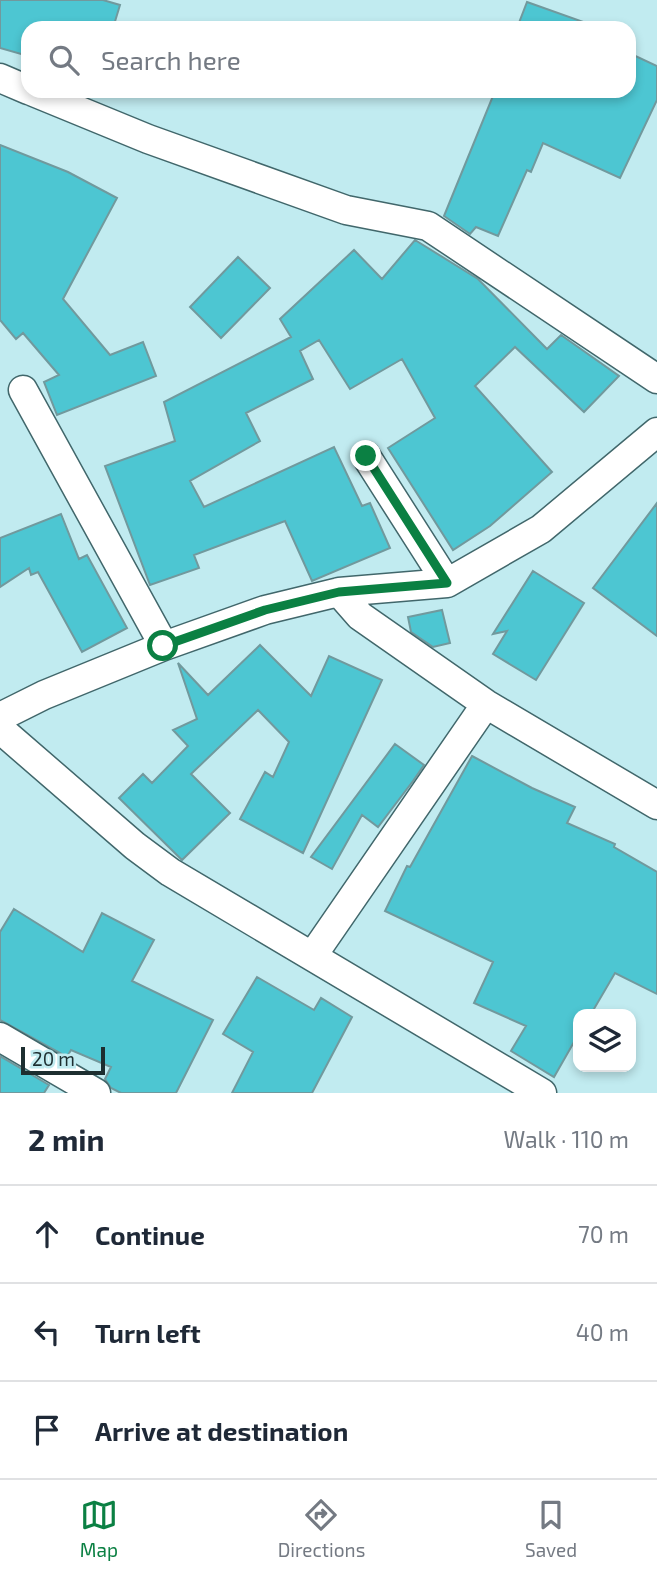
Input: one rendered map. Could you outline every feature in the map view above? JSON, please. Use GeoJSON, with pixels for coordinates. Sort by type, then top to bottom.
{"type":"FeatureCollection","features":[{"type":"Feature","properties":{"kind":"street"},"geometry":{"type":"LineString","coordinates":[[0,78],[21,87]]}},
{"type":"Feature","properties":{"kind":"street"},"geometry":{"type":"LineString","coordinates":[[48,98],[148,139],[346,210],[428,226],[657,379]]}},
{"type":"Feature","properties":{"kind":"street"},"geometry":{"type":"LineString","coordinates":[[23,390],[163,646]]}},
{"type":"Feature","properties":{"kind":"street"},"geometry":{"type":"LineString","coordinates":[[0,717],[44,695],[163,646],[265,610],[339,592],[447,583],[541,528],[657,432]]}},
{"type":"Feature","properties":{"kind":"street"},"geometry":{"type":"LineString","coordinates":[[366,456],[447,583]]}},
{"type":"Feature","properties":{"kind":"street"},"geometry":{"type":"LineString","coordinates":[[339,592],[360,616],[486,704],[657,805]]}},
{"type":"Feature","properties":{"kind":"street"},"geometry":{"type":"LineString","coordinates":[[313,955],[486,704]]}},
{"type":"Feature","properties":{"kind":"street"},"geometry":{"type":"LineString","coordinates":[[0,729],[135,846],[170,872],[542,1093]]}},
{"type":"Feature","properties":{"kind":"street"},"geometry":{"type":"LineString","coordinates":[[0,1037],[96,1093]]}},
{"type":"Feature","properties":{"kind":"building"},"geometry":{"type":"Polygon","coordinates":[[[0,0],[103,0],[120,5],[115,21],[21,21],[21,54],[0,48],[0,0]]]}},
{"type":"Feature","properties":{"kind":"building"},"geometry":{"type":"Polygon","coordinates":[[[527,2],[581,21],[520,21],[527,2]]]}},
{"type":"Feature","properties":{"kind":"building"},"geometry":{"type":"Polygon","coordinates":[[[636,56],[657,66],[657,100],[620,178],[543,143],[531,172],[527,170],[498,236],[476,227],[470,234],[444,216],[492,98],[636,98],[636,56]]]}},
{"type":"Feature","properties":{"kind":"building"},"geometry":{"type":"Polygon","coordinates":[[[0,145],[68,172],[117,198],[63,299],[110,355],[143,342],[156,376],[57,415],[44,382],[59,375],[23,333],[16,339],[0,320],[0,145]]]}},
{"type":"Feature","properties":{"kind":"building"},"geometry":{"type":"Polygon","coordinates":[[[415,240],[478,279],[547,349],[561,335],[619,376],[584,412],[515,347],[475,386],[552,472],[490,526],[453,550],[388,448],[435,418],[402,359],[350,389],[319,340],[300,351],[313,379],[246,413],[260,441],[190,481],[204,507],[334,447],[362,506],[370,503],[390,548],[312,581],[285,521],[194,555],[199,568],[150,585],[105,466],[175,441],[164,402],[291,337],[280,319],[354,250],[382,279],[415,240]]]}},
{"type":"Feature","properties":{"kind":"building"},"geometry":{"type":"Polygon","coordinates":[[[238,257],[270,288],[221,338],[190,307],[238,257]]]}},
{"type":"Feature","properties":{"kind":"building"},"geometry":{"type":"Polygon","coordinates":[[[657,503],[657,636],[593,588],[657,503]]]}},
{"type":"Feature","properties":{"kind":"building"},"geometry":{"type":"Polygon","coordinates":[[[61,514],[79,559],[87,555],[127,628],[82,652],[38,572],[31,575],[29,568],[0,587],[0,538],[61,514]]]}},
{"type":"Feature","properties":{"kind":"building"},"geometry":{"type":"Polygon","coordinates":[[[533,571],[584,603],[536,680],[493,654],[507,631],[493,634],[533,571]]]}},
{"type":"Feature","properties":{"kind":"building"},"geometry":{"type":"Polygon","coordinates":[[[442,610],[450,643],[433,647],[411,632],[408,617],[442,610]]]}},
{"type":"Feature","properties":{"kind":"building"},"geometry":{"type":"Polygon","coordinates":[[[260,645],[311,696],[329,656],[382,680],[303,853],[240,819],[265,772],[273,777],[289,742],[258,710],[191,774],[230,813],[182,860],[119,798],[143,774],[152,783],[188,746],[173,730],[197,719],[178,663],[208,695],[260,645]]]}},
{"type":"Feature","properties":{"kind":"building"},"geometry":{"type":"Polygon","coordinates":[[[395,744],[424,765],[413,781],[378,827],[362,815],[332,869],[311,857],[395,744]]]}},
{"type":"Feature","properties":{"kind":"building"},"geometry":{"type":"Polygon","coordinates":[[[472,756],[575,807],[567,823],[615,844],[614,847],[657,872],[657,994],[615,973],[594,1009],[573,1009],[573,1044],[554,1077],[511,1051],[526,1026],[474,1003],[493,962],[385,911],[407,866],[410,867],[472,756]]]}},
{"type":"Feature","properties":{"kind":"building"},"geometry":{"type":"Polygon","coordinates":[[[14,909],[83,952],[102,913],[154,940],[132,981],[213,1020],[176,1093],[121,1093],[111,1088],[105,1079],[111,1067],[71,1050],[67,1057],[0,1020],[0,932],[14,909]]]}},
{"type":"Feature","properties":{"kind":"building"},"geometry":{"type":"Polygon","coordinates":[[[257,977],[314,1010],[321,998],[352,1017],[312,1093],[232,1093],[253,1052],[223,1034],[257,977]]]}},
{"type":"Feature","properties":{"kind":"building"},"geometry":{"type":"Polygon","coordinates":[[[0,1056],[49,1085],[44,1093],[0,1093],[0,1056]]]}},
{"type":"Feature","properties":{"kind":"route"},"geometry":{"type":"LineString","coordinates":[[163,646],[265,610],[339,592],[447,583],[366,456]]}}]}
